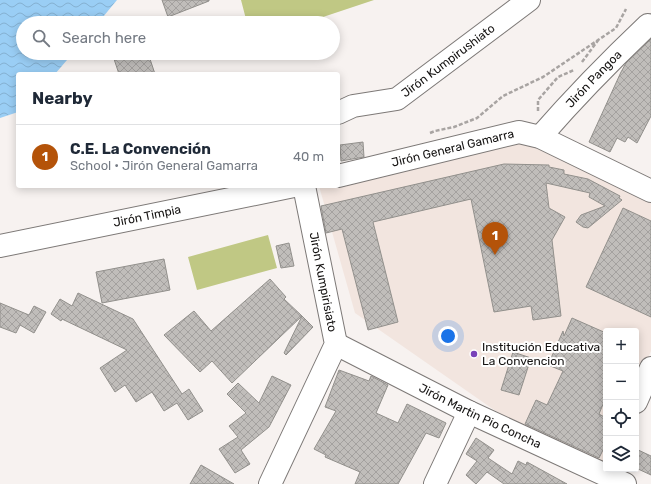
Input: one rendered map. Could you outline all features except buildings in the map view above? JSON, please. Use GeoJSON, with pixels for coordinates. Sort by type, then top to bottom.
{"type":"FeatureCollection","features":[{"type":"Feature","properties":{"kind":"street","name":"Jirón Kumpirushiato"},"geometry":{"type":"LineString","coordinates":[[340,112],[353,106],[397,99],[529,0]]}},
{"type":"Feature","properties":{"kind":"street","name":"Jirón Pangoa"},"geometry":{"type":"LineString","coordinates":[[540,137],[568,105],[618,54],[648,25],[651,26]]}},
{"type":"Feature","properties":{"kind":"street","name":"Jirón General Gamarra"},"geometry":{"type":"LineString","coordinates":[[340,176],[519,132],[540,137],[651,191]]}},
{"type":"Feature","properties":{"kind":"street","name":"Jirón Timpia"},"geometry":{"type":"LineString","coordinates":[[0,246],[284,188]]}},
{"type":"Feature","properties":{"kind":"street","name":"Jirón Kumpirisiato"},"geometry":{"type":"LineString","coordinates":[[270,484],[336,344],[304,188]]}},
{"type":"Feature","properties":{"kind":"street","name":"Jirón Martin Pio Concha"},"geometry":{"type":"LineString","coordinates":[[336,344],[469,412],[604,476],[625,484]]}},
{"type":"Feature","properties":{"kind":"street"},"geometry":{"type":"LineString","coordinates":[[637,400],[651,368]]}},
{"type":"Feature","properties":{"kind":"street"},"geometry":{"type":"LineString","coordinates":[[435,484],[469,412]]}},
{"type":"Feature","properties":{"kind":"path"},"geometry":{"type":"LineString","coordinates":[[428,134],[454,127],[477,118],[503,96],[542,77],[616,28],[626,9]]}},
{"type":"Feature","properties":{"kind":"path"},"geometry":{"type":"LineString","coordinates":[[580,64],[601,37]]}},
{"type":"Feature","properties":{"kind":"path"},"geometry":{"type":"LineString","coordinates":[[519,132],[538,113],[538,100],[558,77],[576,70]]}},
{"type":"Feature","properties":{"kind":"shaded area"},"geometry":{"type":"Polygon","coordinates":[[[523,139],[651,197],[651,351],[639,380],[639,328],[603,328],[602,467],[517,426],[355,313],[320,188],[340,188],[340,185],[523,139]]]}},
{"type":"Feature","properties":{"kind":"green space"},"geometry":{"type":"Polygon","coordinates":[[[241,0],[374,0],[326,16],[245,16],[241,0]]]}},
{"type":"Feature","properties":{"kind":"green space"},"geometry":{"type":"Polygon","coordinates":[[[268,235],[277,268],[197,290],[188,257],[268,235]]]}},
{"type":"Feature","properties":{"kind":"water"},"geometry":{"type":"Polygon","coordinates":[[[0,0],[117,0],[104,16],[16,16],[16,60],[67,60],[57,72],[16,72],[16,113],[0,118],[0,0]]]}},
{"type":"Feature","properties":{"kind":"place","name":"C.E. La Convención"},"geometry":{"type":"Point","coordinates":[495,255]}},
{"type":"Feature","properties":{"kind":"place","name":"Institución Educativa La Convencion"},"geometry":{"type":"Point","coordinates":[474,354]}}]}
